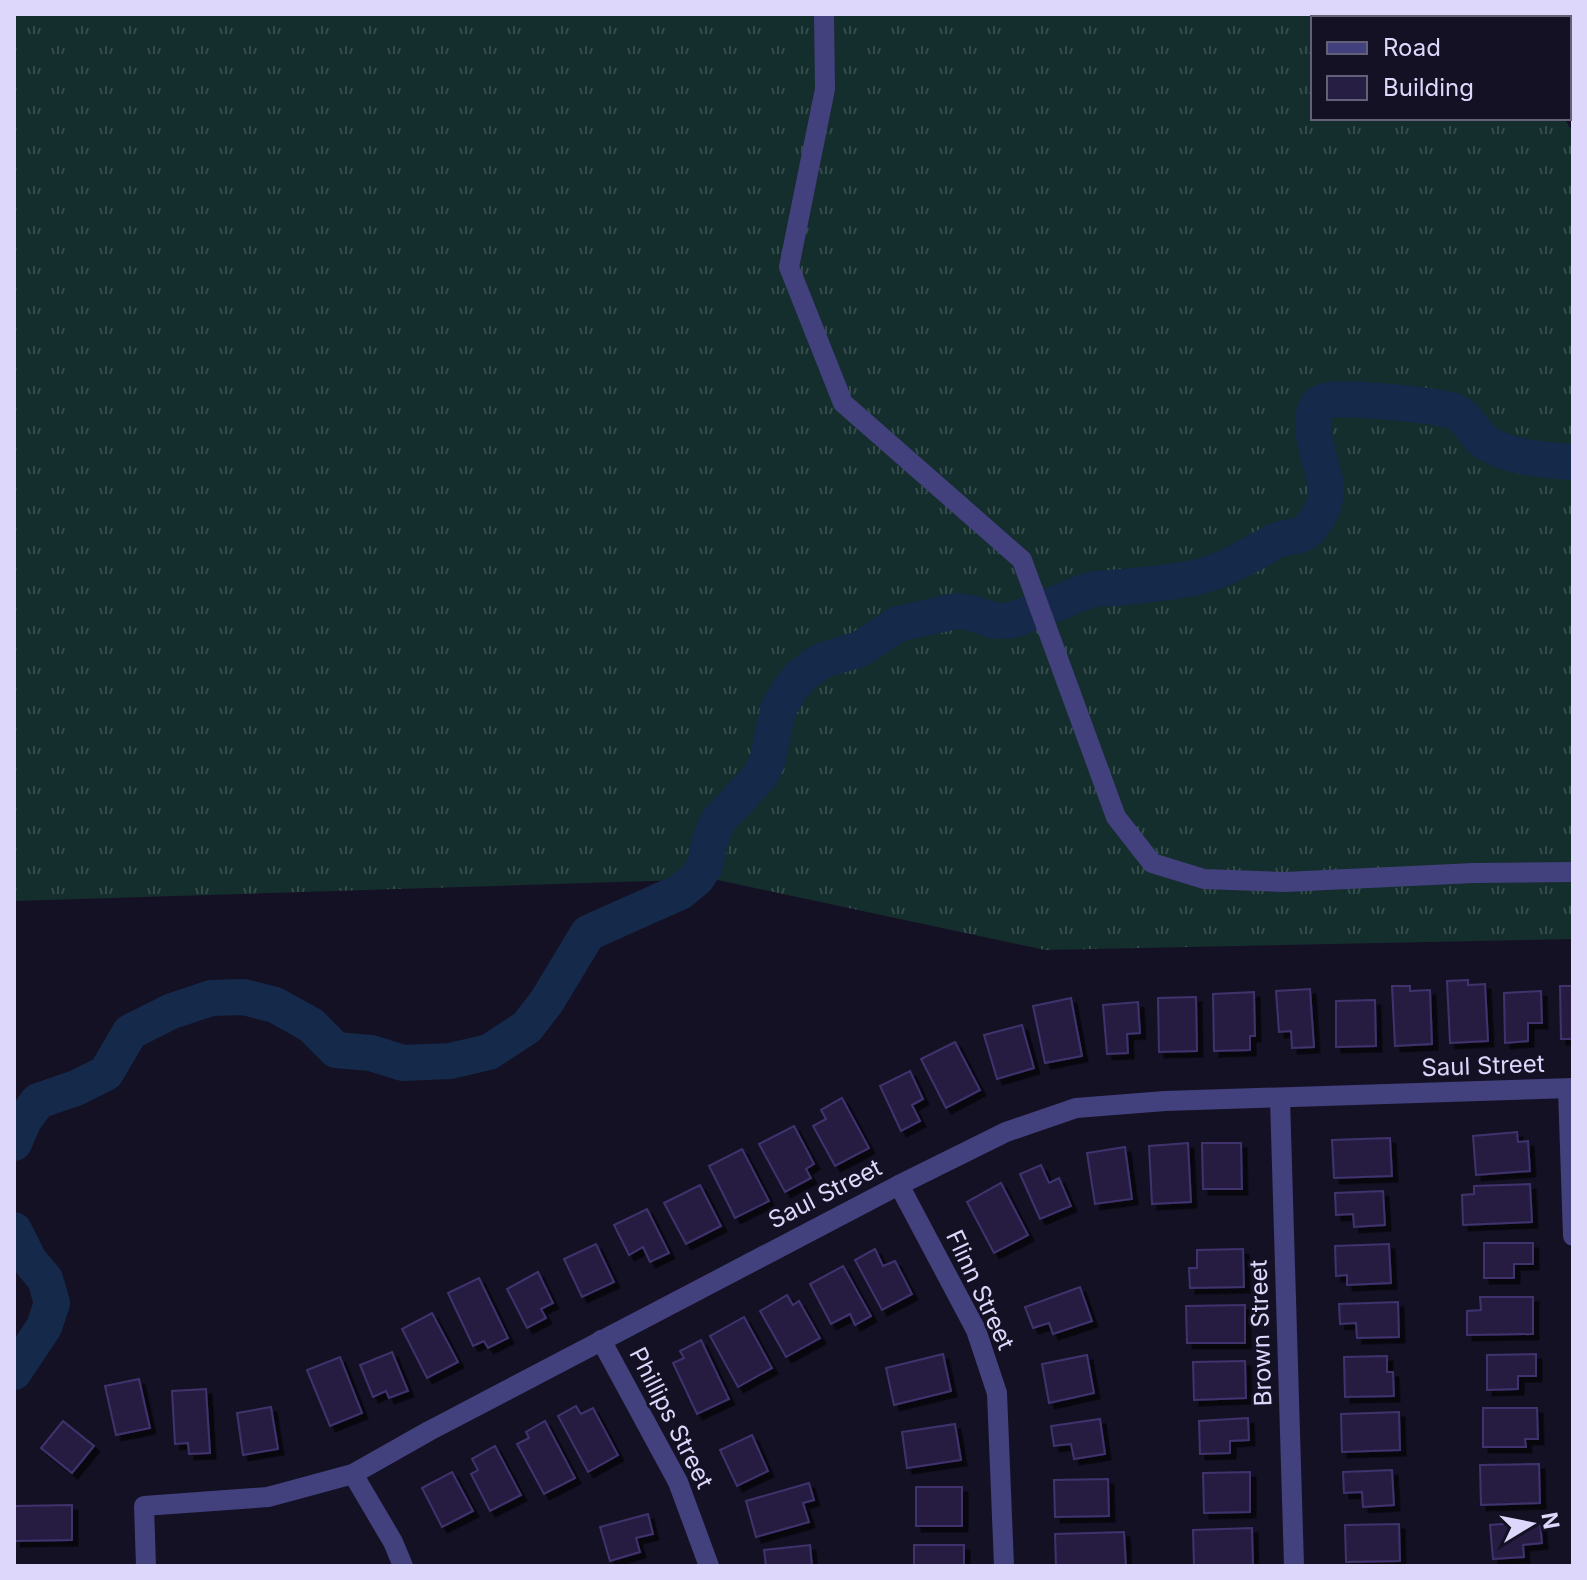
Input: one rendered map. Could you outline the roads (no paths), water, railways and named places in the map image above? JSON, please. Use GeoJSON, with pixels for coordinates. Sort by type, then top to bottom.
{"type":"FeatureCollection","features":[{"type":"Feature","properties":{"kind":"street"},"geometry":{"type":"LineString","coordinates":[[824,14],[825,89],[789,267],[843,403],[1022,560],[1116,817],[1152,863],[1204,879],[1284,882],[1474,873],[1573,872]]}},
{"type":"Feature","properties":{"kind":"street"},"geometry":{"type":"LineString","coordinates":[[1571,1088],[1573,1236]]}},
{"type":"Feature","properties":{"kind":"street","name":"Saul Street"},"geometry":{"type":"LineString","coordinates":[[146,1566],[144,1506],[268,1497],[353,1474],[429,1431],[899,1185],[1006,1132],[1076,1108],[1165,1101],[1571,1088]]}},
{"type":"Feature","properties":{"kind":"street","name":"Brown Street"},"geometry":{"type":"LineString","coordinates":[[1280,1099],[1294,1566]]}},
{"type":"Feature","properties":{"kind":"street","name":"Flinn Street"},"geometry":{"type":"LineString","coordinates":[[899,1185],[976,1330],[997,1393],[1004,1566]]}},
{"type":"Feature","properties":{"kind":"street","name":"Phillips Street"},"geometry":{"type":"LineString","coordinates":[[601,1340],[678,1482],[709,1566]]}},
{"type":"Feature","properties":{"kind":"street"},"geometry":{"type":"LineString","coordinates":[[353,1474],[393,1542],[403,1566]]}},
{"type":"Feature","properties":{"kind":"waterway"},"geometry":{"type":"LineString","coordinates":[[1050,606],[1093,589],[1167,582],[1208,574],[1238,562],[1275,541],[1305,533],[1319,515],[1326,498],[1313,424],[1319,404],[1329,400],[1413,404],[1446,409],[1460,415],[1485,442],[1505,452],[1573,462]]}},
{"type":"Feature","properties":{"kind":"waterway"},"geometry":{"type":"LineString","coordinates":[[14,1143],[24,1120],[38,1101],[76,1088],[106,1073],[130,1032],[172,1011],[211,998],[244,997],[275,1005],[311,1025],[336,1050],[371,1053],[403,1063],[450,1061],[489,1052],[527,1027],[547,1001],[588,933],[680,892],[697,878],[705,866],[710,840],[718,821],[760,776],[767,762],[778,710],[801,676],[821,661],[860,649],[898,624],[956,611],[995,621],[1013,620],[1031,613]]}},
{"type":"Feature","properties":{"kind":"waterway"},"geometry":{"type":"LineString","coordinates":[[14,1230],[29,1260],[45,1279],[52,1303],[44,1327],[14,1372]]}}]}
